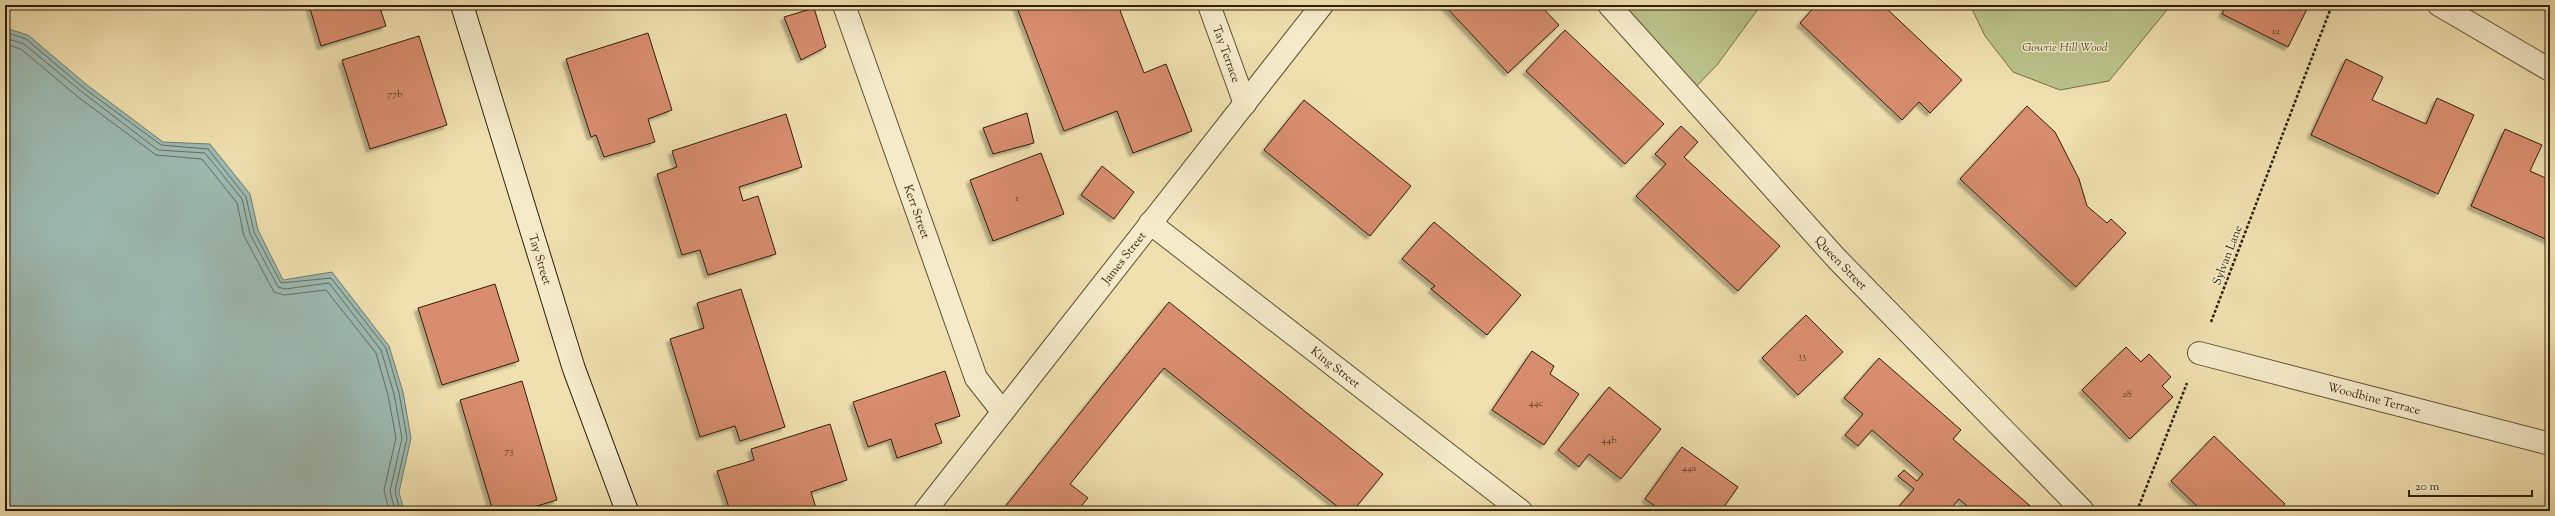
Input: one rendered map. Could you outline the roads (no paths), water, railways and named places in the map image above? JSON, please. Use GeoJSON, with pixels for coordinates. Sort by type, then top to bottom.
{"type":"FeatureCollection","features":[{"type":"Feature","properties":{"kind":"street","name":"Tay Street"},"geometry":{"type":"LineString","coordinates":[[462,5],[574,369],[627,511]]}},
{"type":"Feature","properties":{"kind":"street","name":"Kerr Street"},"geometry":{"type":"LineString","coordinates":[[844,5],[976,378],[1002,411]]}},
{"type":"Feature","properties":{"kind":"street","name":"Tay Terrace"},"geometry":{"type":"LineString","coordinates":[[1209,5],[1245,104]]}},
{"type":"Feature","properties":{"kind":"street","name":"James Street"},"geometry":{"type":"LineString","coordinates":[[925,511],[1322,5]]}},
{"type":"Feature","properties":{"kind":"street","name":"Queen Street"},"geometry":{"type":"LineString","coordinates":[[1609,5],[1836,258],[2081,510]]}},
{"type":"Feature","properties":{"kind":"street"},"geometry":{"type":"LineString","coordinates":[[2439,5],[2550,70]]}},
{"type":"Feature","properties":{"kind":"street","name":"King Street"},"geometry":{"type":"LineString","coordinates":[[1150,223],[1521,511]]}},
{"type":"Feature","properties":{"kind":"street","name":"Woodbine Terrace"},"geometry":{"type":"LineString","coordinates":[[2199,353],[2550,444]]}},
{"type":"Feature","properties":{"kind":"water"},"geometry":{"type":"Polygon","coordinates":[[[5,28],[28,35],[87,85],[163,142],[210,144],[250,194],[258,230],[283,280],[332,272],[389,346],[403,392],[411,438],[399,492],[404,511],[5,511],[5,28]]]}},
{"type":"Feature","properties":{"kind":"park label","name":"Gowrie Hill Wood"},"geometry":{"type":"Point","coordinates":[2065,47]}}]}
